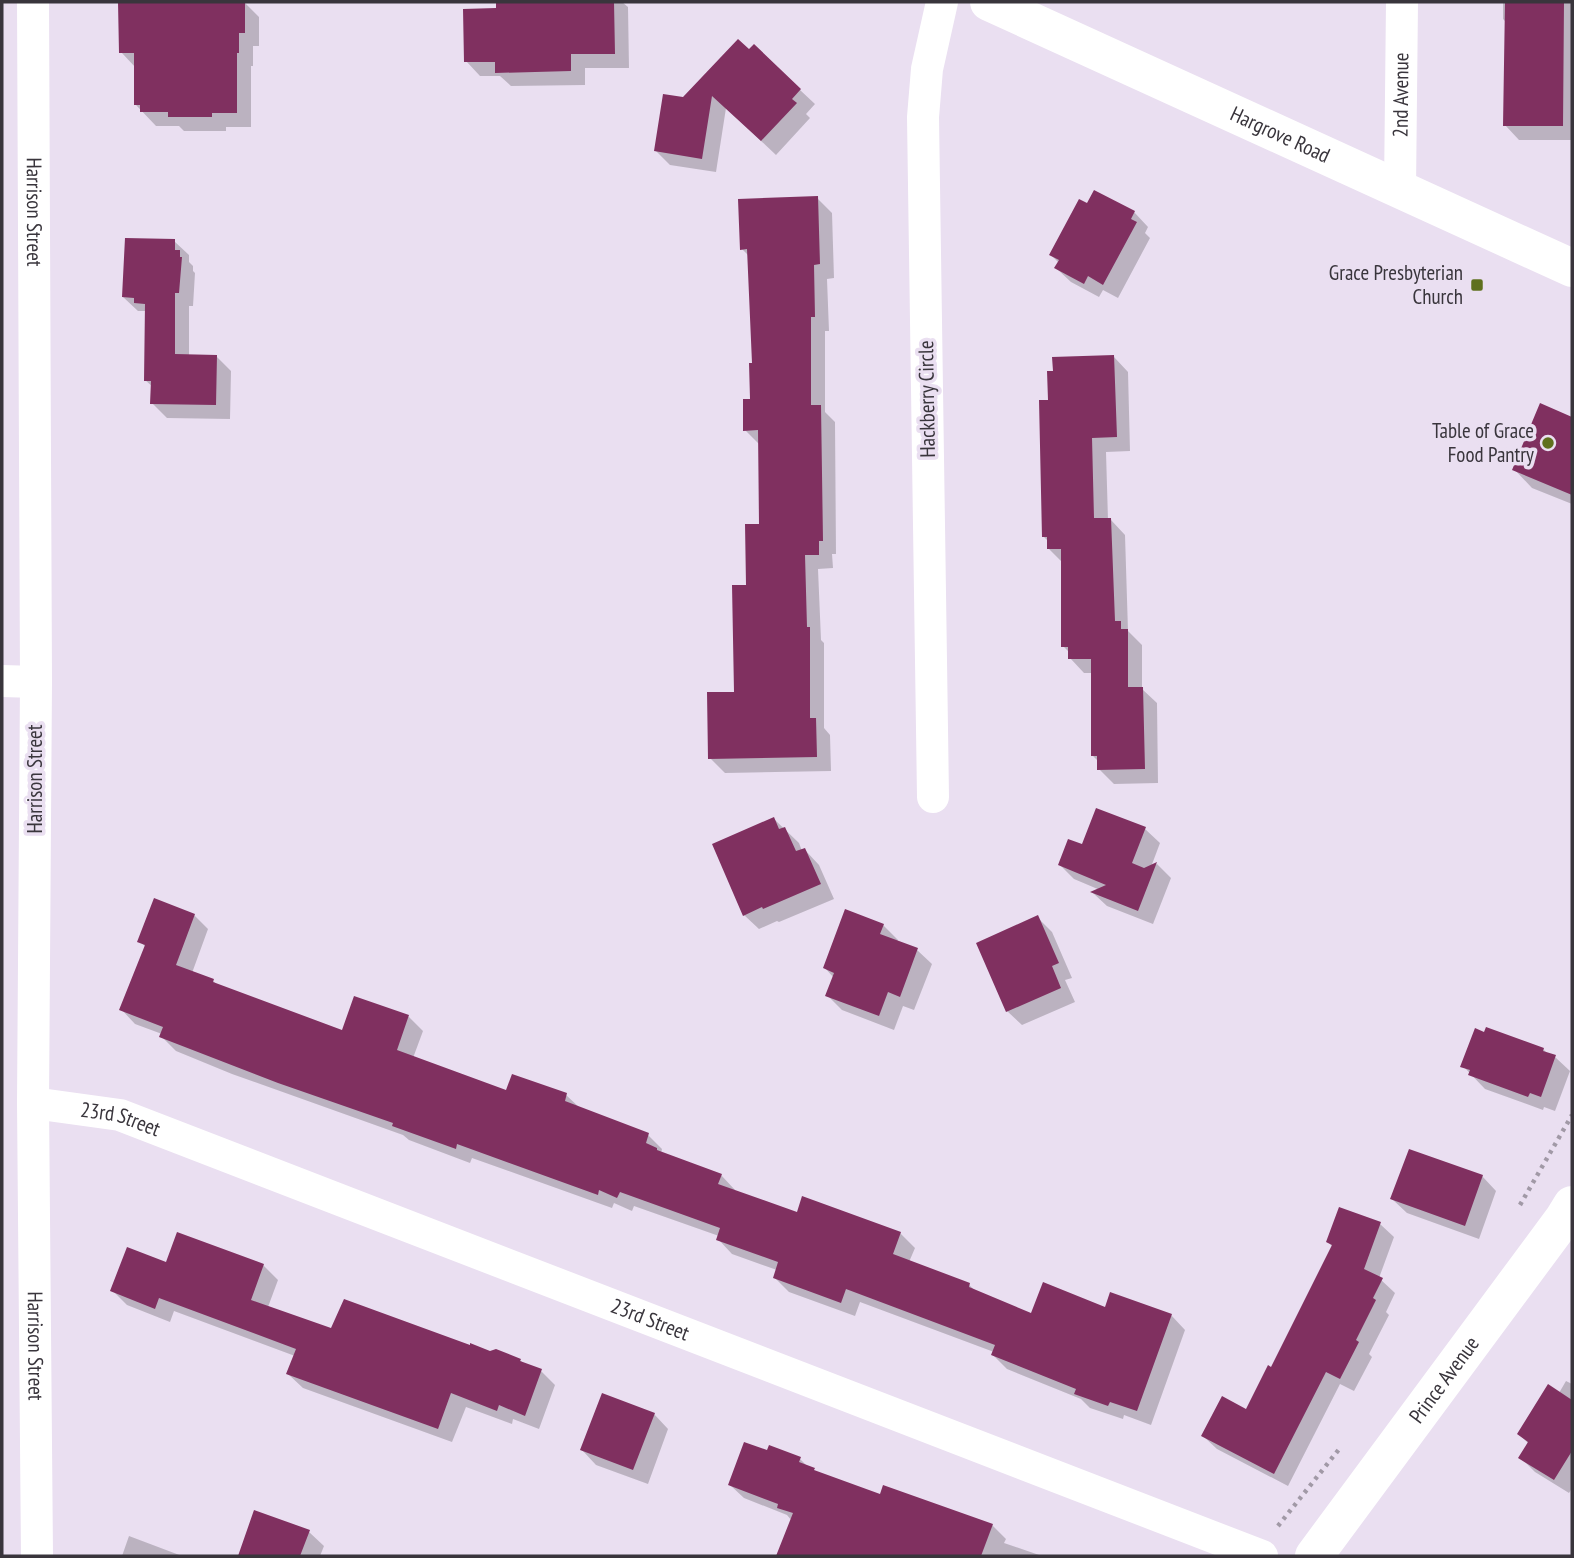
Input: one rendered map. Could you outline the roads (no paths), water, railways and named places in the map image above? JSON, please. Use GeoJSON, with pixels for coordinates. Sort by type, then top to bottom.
{"type":"FeatureCollection","features":[{"type":"Feature","properties":{"kind":"main road","name":"Hargrove Road"},"geometry":{"type":"LineString","coordinates":[[989,2],[1572,268]]}},
{"type":"Feature","properties":{"kind":"main road","name":"Prince Avenue"},"geometry":{"type":"LineString","coordinates":[[1314,1556],[1572,1205]]}},
{"type":"Feature","properties":{"kind":"street","name":"Harrison Street"},"geometry":{"type":"LineString","coordinates":[[33,2],[36,682],[33,1103],[37,1556]]}},
{"type":"Feature","properties":{"kind":"street","name":"Hackberry Circle"},"geometry":{"type":"LineString","coordinates":[[933,797],[923,117],[927,69],[942,2]]}},
{"type":"Feature","properties":{"kind":"street","name":"2nd Avenue"},"geometry":{"type":"LineString","coordinates":[[1400,189],[1402,2]]}},
{"type":"Feature","properties":{"kind":"street"},"geometry":{"type":"LineString","coordinates":[[2,681],[36,682]]}},
{"type":"Feature","properties":{"kind":"street","name":"23rd Street"},"geometry":{"type":"LineString","coordinates":[[33,1103],[120,1115],[1262,1556]]}},
{"type":"Feature","properties":{"kind":"place","name":"Grace Presbyterian Church"},"geometry":{"type":"Point","coordinates":[1477,285]}},
{"type":"Feature","properties":{"kind":"place","name":"Table of Grace Food Pantry"},"geometry":{"type":"Point","coordinates":[1548,443]}}]}
